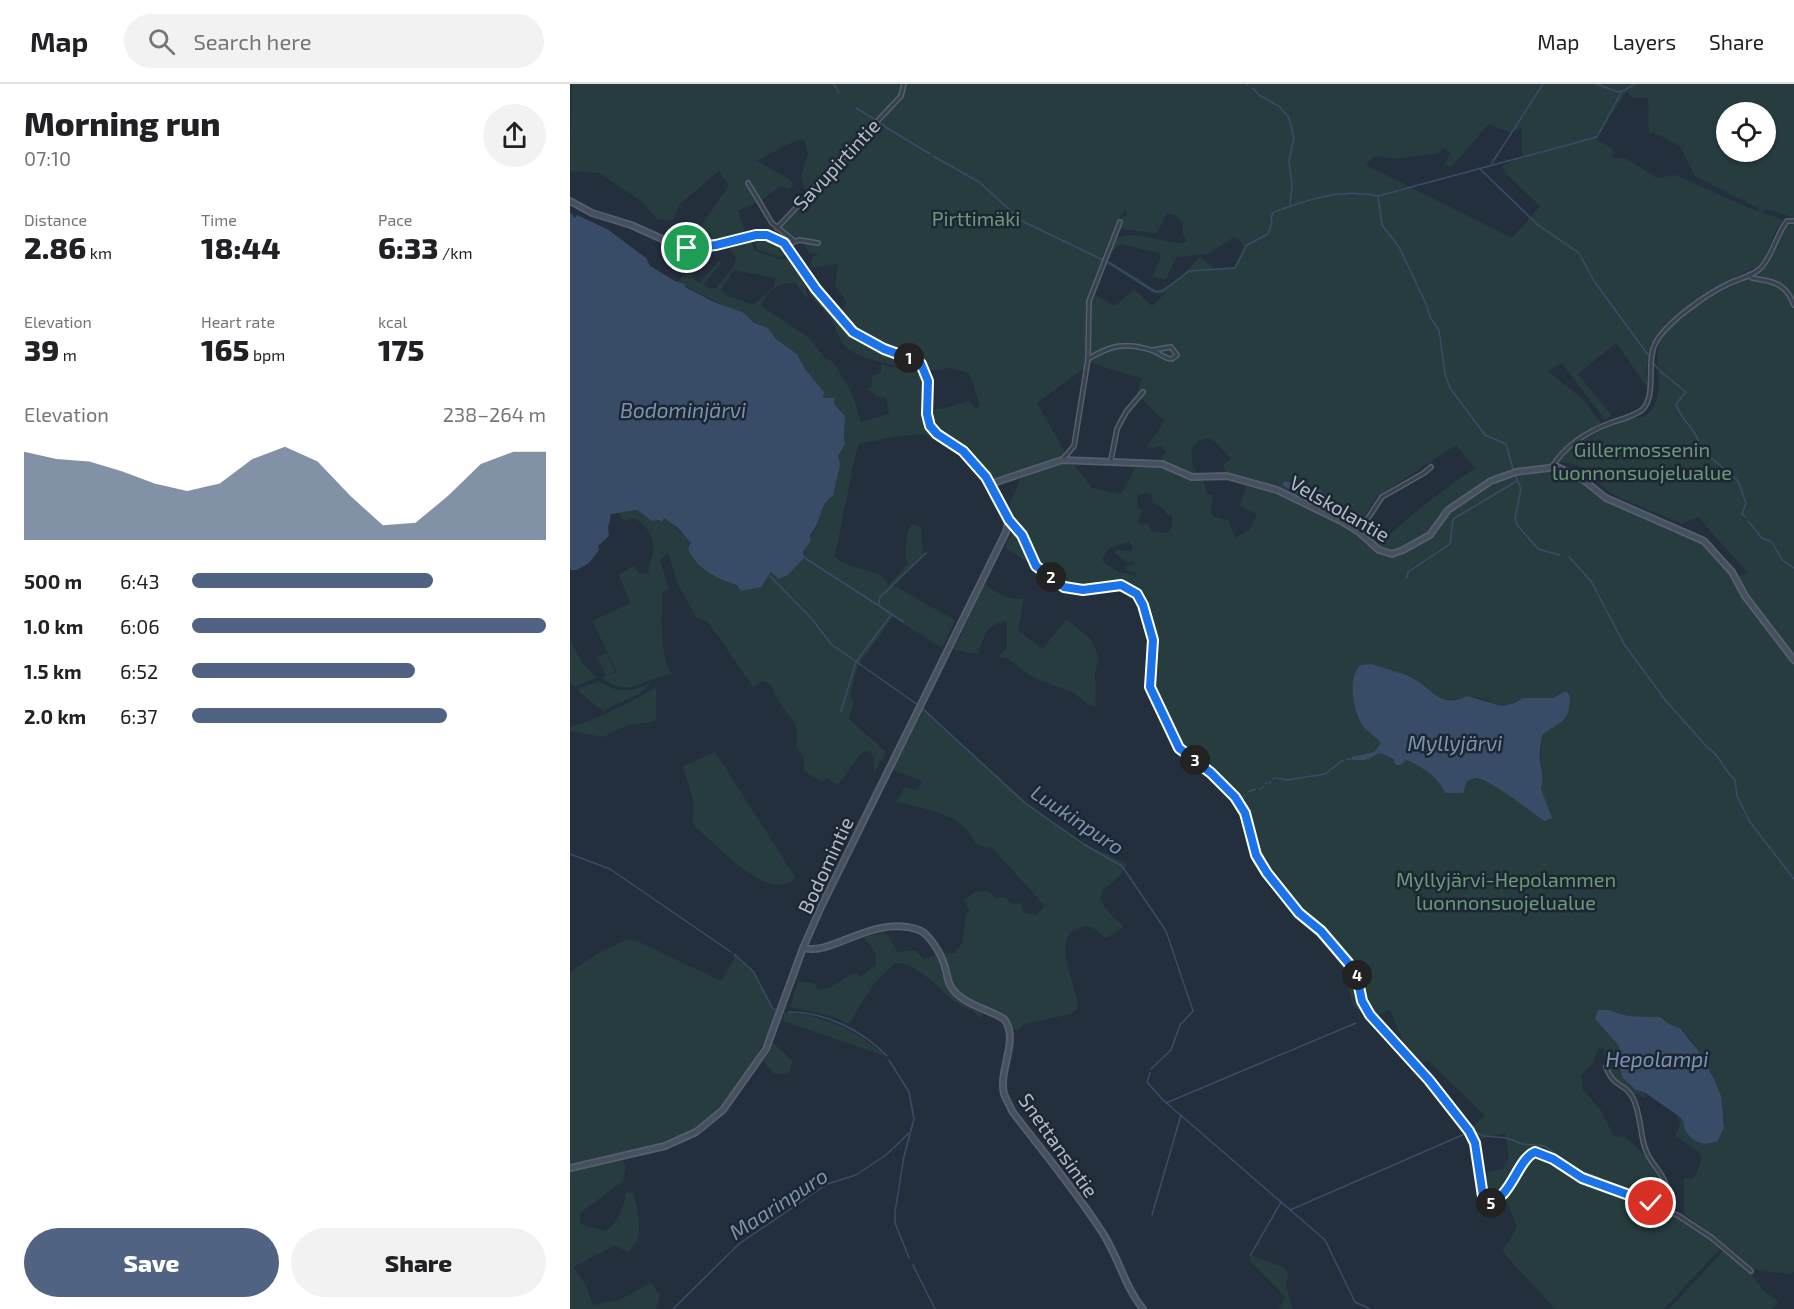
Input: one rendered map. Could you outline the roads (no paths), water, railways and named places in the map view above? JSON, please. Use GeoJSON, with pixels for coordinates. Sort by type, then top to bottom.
{"type":"FeatureCollection","features":[{"type":"Feature","properties":{"kind":"street","name":"Savupirtintie"},"geometry":{"type":"LineString","coordinates":[[793,240],[777,228],[901,96],[904,84]]}},
{"type":"Feature","properties":{"kind":"street"},"geometry":{"type":"LineString","coordinates":[[748,183],[777,228]]}},
{"type":"Feature","properties":{"kind":"street"},"geometry":{"type":"LineString","coordinates":[[570,201],[592,213],[631,225],[680,247],[716,245],[756,235],[771,237],[786,245],[816,289],[853,332],[884,349],[921,364],[928,381],[927,414],[930,426],[937,434],[969,457],[990,484],[1009,520],[1022,535],[1036,566],[1064,587],[1083,590],[1121,585],[1137,594],[1143,605],[1153,640],[1150,687],[1179,748],[1211,773],[1235,797],[1245,813],[1256,855],[1267,873],[1299,913],[1321,931],[1356,972],[1362,1001],[1370,1015],[1429,1080],[1469,1131],[1475,1143],[1484,1203],[1493,1202],[1499,1197],[1518,1174],[1530,1154],[1535,1152],[1553,1159],[1582,1178],[1651,1203],[1679,1216],[1751,1271]]}},
{"type":"Feature","properties":{"kind":"street"},"geometry":{"type":"LineString","coordinates":[[1552,467],[1562,451],[1572,444],[1600,427],[1627,418],[1644,409],[1650,394],[1650,363],[1655,344],[1665,330],[1708,295],[1758,270],[1769,257],[1779,231],[1787,221],[1794,221]]}},
{"type":"Feature","properties":{"kind":"street"},"geometry":{"type":"LineString","coordinates":[[1062,460],[1074,446],[1088,359],[1089,301],[1120,222]]}},
{"type":"Feature","properties":{"kind":"street"},"geometry":{"type":"LineString","coordinates":[[786,245],[793,240],[818,243]]}},
{"type":"Feature","properties":{"kind":"street"},"geometry":{"type":"LineString","coordinates":[[1749,275],[1752,278],[1780,284],[1786,288],[1794,304]]}},
{"type":"Feature","properties":{"kind":"street"},"geometry":{"type":"LineString","coordinates":[[1088,359],[1103,350],[1122,344],[1153,350],[1171,347],[1177,356],[1172,360],[1167,359],[1153,350]]}},
{"type":"Feature","properties":{"kind":"street"},"geometry":{"type":"LineString","coordinates":[[1111,460],[1117,429],[1126,412],[1143,392]]}},
{"type":"Feature","properties":{"kind":"street","name":"Velskolantie"},"geometry":{"type":"LineString","coordinates":[[990,484],[1062,460],[1111,460],[1162,464],[1192,477],[1227,476],[1270,487],[1321,510],[1359,532],[1383,552],[1397,553],[1430,535],[1451,507],[1491,481],[1516,472],[1552,467],[1572,472],[1606,498],[1704,541],[1732,572],[1745,597],[1794,660]]}},
{"type":"Feature","properties":{"kind":"street"},"geometry":{"type":"LineString","coordinates":[[1359,532],[1382,497],[1431,467]]}},
{"type":"Feature","properties":{"kind":"street","name":"Bodomintie"},"geometry":{"type":"LineString","coordinates":[[570,1168],[664,1146],[696,1132],[716,1118],[735,1095],[766,1049],[803,948],[886,772],[1006,532],[1009,520]]}},
{"type":"Feature","properties":{"kind":"street","name":"Snettansintie"},"geometry":{"type":"LineString","coordinates":[[803,948],[815,949],[882,927],[918,930],[927,937],[940,956],[954,991],[964,999],[1004,1019],[1008,1024],[1010,1032],[1004,1093],[1012,1111],[1099,1226],[1112,1248],[1130,1290],[1143,1309]]}},
{"type":"Feature","properties":{"kind":"street"},"geometry":{"type":"LineString","coordinates":[[1606,1067],[1612,1081],[1633,1097],[1641,1123],[1646,1152],[1665,1181],[1667,1189],[1665,1195],[1651,1203]]}},
{"type":"Feature","properties":{"kind":"water","name":"Bodominjärvi"},"geometry":{"type":"Polygon","coordinates":[[[570,212],[575,218],[577,215],[607,229],[646,258],[650,266],[684,284],[685,287],[714,302],[744,313],[753,322],[768,328],[776,339],[797,354],[805,369],[824,392],[823,398],[834,398],[834,404],[845,416],[845,444],[838,456],[840,465],[833,496],[825,503],[810,535],[811,540],[803,552],[805,557],[788,575],[779,579],[771,572],[761,587],[741,591],[737,585],[722,580],[702,568],[688,549],[691,543],[678,528],[664,518],[662,522],[652,521],[637,510],[611,514],[609,536],[598,546],[599,550],[589,563],[577,570],[570,570],[570,212]]]}},
{"type":"Feature","properties":{"kind":"water"},"geometry":{"type":"Polygon","coordinates":[[[1284,481],[1320,490],[1329,498],[1326,502],[1309,499],[1287,488],[1283,485],[1284,481]]]}},
{"type":"Feature","properties":{"kind":"water","name":"Myllyjärvi"},"geometry":{"type":"Polygon","coordinates":[[[1371,664],[1407,676],[1420,682],[1437,696],[1450,700],[1467,696],[1502,706],[1515,703],[1523,698],[1553,698],[1566,691],[1570,696],[1570,704],[1566,716],[1564,720],[1543,734],[1540,750],[1543,778],[1541,789],[1552,818],[1544,821],[1510,796],[1476,778],[1467,781],[1463,793],[1445,793],[1429,773],[1406,760],[1401,765],[1396,765],[1393,759],[1380,753],[1366,760],[1352,760],[1352,757],[1374,752],[1381,743],[1363,726],[1354,704],[1353,686],[1356,671],[1360,665],[1371,664]]]}},
{"type":"Feature","properties":{"kind":"water","name":"Hepolampi"},"geometry":{"type":"Polygon","coordinates":[[[1598,1010],[1609,1010],[1628,1016],[1660,1017],[1680,1028],[1701,1054],[1721,1096],[1724,1128],[1718,1141],[1704,1144],[1695,1141],[1685,1130],[1680,1117],[1644,1092],[1636,1090],[1623,1078],[1619,1066],[1619,1046],[1595,1019],[1598,1010]]]}},
{"type":"Feature","properties":{"kind":"waterway"},"geometry":{"type":"LineString","coordinates":[[834,84],[839,93]]}},
{"type":"Feature","properties":{"kind":"waterway"},"geometry":{"type":"LineString","coordinates":[[1492,163],[1543,84]]}},
{"type":"Feature","properties":{"kind":"waterway"},"geometry":{"type":"LineString","coordinates":[[1108,262],[1155,292],[1163,291],[1189,271],[1235,268],[1247,245],[1268,234],[1274,212],[1287,207],[1337,194],[1378,196],[1597,137],[1622,91],[1618,92],[1596,84]]}},
{"type":"Feature","properties":{"kind":"waterway"},"geometry":{"type":"LineString","coordinates":[[1623,91],[1635,84]]}},
{"type":"Feature","properties":{"kind":"waterway"},"geometry":{"type":"LineString","coordinates":[[1253,88],[1259,95],[1280,107],[1289,118],[1294,138],[1289,160],[1292,186],[1290,205]]}},
{"type":"Feature","properties":{"kind":"waterway"},"geometry":{"type":"LineString","coordinates":[[856,108],[874,119]]}},
{"type":"Feature","properties":{"kind":"waterway"},"geometry":{"type":"LineString","coordinates":[[879,123],[930,154]]}},
{"type":"Feature","properties":{"kind":"waterway"},"geometry":{"type":"LineString","coordinates":[[933,156],[979,182],[1022,221],[1103,260]]}},
{"type":"Feature","properties":{"kind":"waterway"},"geometry":{"type":"LineString","coordinates":[[1479,168],[1538,225],[1579,253],[1594,281],[1649,356]]}},
{"type":"Feature","properties":{"kind":"waterway"},"geometry":{"type":"LineString","coordinates":[[1378,196],[1382,225],[1399,247],[1430,317],[1439,330],[1445,374],[1450,388],[1485,435],[1506,444],[1513,469]]}},
{"type":"Feature","properties":{"kind":"waterway"},"geometry":{"type":"LineString","coordinates":[[1653,363],[1658,369]]}},
{"type":"Feature","properties":{"kind":"waterway"},"geometry":{"type":"LineString","coordinates":[[1660,371],[1686,392],[1676,404],[1699,441],[1700,448],[1738,481],[1746,503],[1742,514],[1745,517]]}},
{"type":"Feature","properties":{"kind":"waterway"},"geometry":{"type":"LineString","coordinates":[[1515,475],[1521,489],[1515,518],[1518,526],[1538,549],[1560,555]]}},
{"type":"Feature","properties":{"kind":"waterway"},"geometry":{"type":"LineString","coordinates":[[1407,578],[1408,572],[1450,544],[1453,519],[1517,481]]}},
{"type":"Feature","properties":{"kind":"waterway"},"geometry":{"type":"LineString","coordinates":[[1748,521],[1762,538],[1772,542],[1782,560],[1794,568]]}},
{"type":"Feature","properties":{"kind":"waterway"},"geometry":{"type":"LineString","coordinates":[[879,604],[880,597],[926,553]]}},
{"type":"Feature","properties":{"kind":"waterway"},"geometry":{"type":"LineString","coordinates":[[1569,557],[1591,581],[1624,644],[1666,701],[1715,753],[1735,780],[1737,796],[1750,822],[1794,879]]}},
{"type":"Feature","properties":{"kind":"waterway"},"geometry":{"type":"LineString","coordinates":[[805,558],[904,622]]}},
{"type":"Feature","properties":{"kind":"waterway","name":"Luukinpuro"},"geometry":{"type":"LineString","coordinates":[[770,576],[812,619],[831,644],[918,705]]}},
{"type":"Feature","properties":{"kind":"waterway","name":"Luukinpuro"},"geometry":{"type":"LineString","coordinates":[[841,711],[856,662],[891,615]]}},
{"type":"Feature","properties":{"kind":"waterway","name":"Luukinpuro"},"geometry":{"type":"LineString","coordinates":[[923,709],[1025,803],[1085,845],[1122,866],[1166,931],[1193,1011],[1180,1025],[1171,1050],[1151,1069]]}},
{"type":"Feature","properties":{"kind":"waterway"},"geometry":{"type":"LineString","coordinates":[[1276,778],[1287,780],[1325,774],[1343,760]]}},
{"type":"Feature","properties":{"kind":"waterway"},"geometry":{"type":"LineString","coordinates":[[1248,792],[1255,789]]}},
{"type":"Feature","properties":{"kind":"waterway"},"geometry":{"type":"LineString","coordinates":[[1240,799],[1245,795]]}},
{"type":"Feature","properties":{"kind":"waterway"},"geometry":{"type":"LineString","coordinates":[[570,854],[610,869],[731,952]]}},
{"type":"Feature","properties":{"kind":"waterway"},"geometry":{"type":"LineString","coordinates":[[734,954],[753,971],[773,1009],[778,1010]]}},
{"type":"Feature","properties":{"kind":"waterway"},"geometry":{"type":"LineString","coordinates":[[789,1012],[816,1015],[842,1024],[866,1038],[887,1056]]}},
{"type":"Feature","properties":{"kind":"waterway"},"geometry":{"type":"LineString","coordinates":[[1166,1103],[1356,1023]]}},
{"type":"Feature","properties":{"kind":"waterway"},"geometry":{"type":"LineString","coordinates":[[889,1060],[909,1092],[914,1119],[904,1156],[895,1212],[895,1223],[909,1258]]}},
{"type":"Feature","properties":{"kind":"waterway","name":"Luukinpuro"},"geometry":{"type":"LineString","coordinates":[[1150,1073],[1147,1082],[1162,1099],[1325,1240],[1355,1302],[1370,1309]]}},
{"type":"Feature","properties":{"kind":"waterway"},"geometry":{"type":"LineString","coordinates":[[1152,1215],[1181,1115]]}},
{"type":"Feature","properties":{"kind":"waterway"},"geometry":{"type":"LineString","coordinates":[[1472,1131],[1484,1136],[1507,1138],[1522,1144],[1545,1146],[1575,1169],[1604,1180]]}},
{"type":"Feature","properties":{"kind":"waterway","name":"Maarinpuro"},"geometry":{"type":"LineString","coordinates":[[673,1309],[739,1244],[827,1184],[856,1175],[886,1155],[909,1133]]}},
{"type":"Feature","properties":{"kind":"waterway"},"geometry":{"type":"LineString","coordinates":[[1290,1210],[1467,1133]]}},
{"type":"Feature","properties":{"kind":"waterway"},"geometry":{"type":"LineString","coordinates":[[1250,1256],[1281,1202]]}},
{"type":"Feature","properties":{"kind":"waterway"},"geometry":{"type":"LineString","coordinates":[[913,1265],[935,1309]]}},
{"type":"Feature","properties":{"kind":"park label","name":"Pirttimäki"},"geometry":{"type":"Point","coordinates":[976,218]}},
{"type":"Feature","properties":{"kind":"park label","name":"Gillermossenin luonnonsuojelualue"},"geometry":{"type":"Point","coordinates":[1642,460]}},
{"type":"Feature","properties":{"kind":"park label","name":"Myllyjärvi-Hepolammen luonnonsuojelualue"},"geometry":{"type":"Point","coordinates":[1506,890]}}]}
